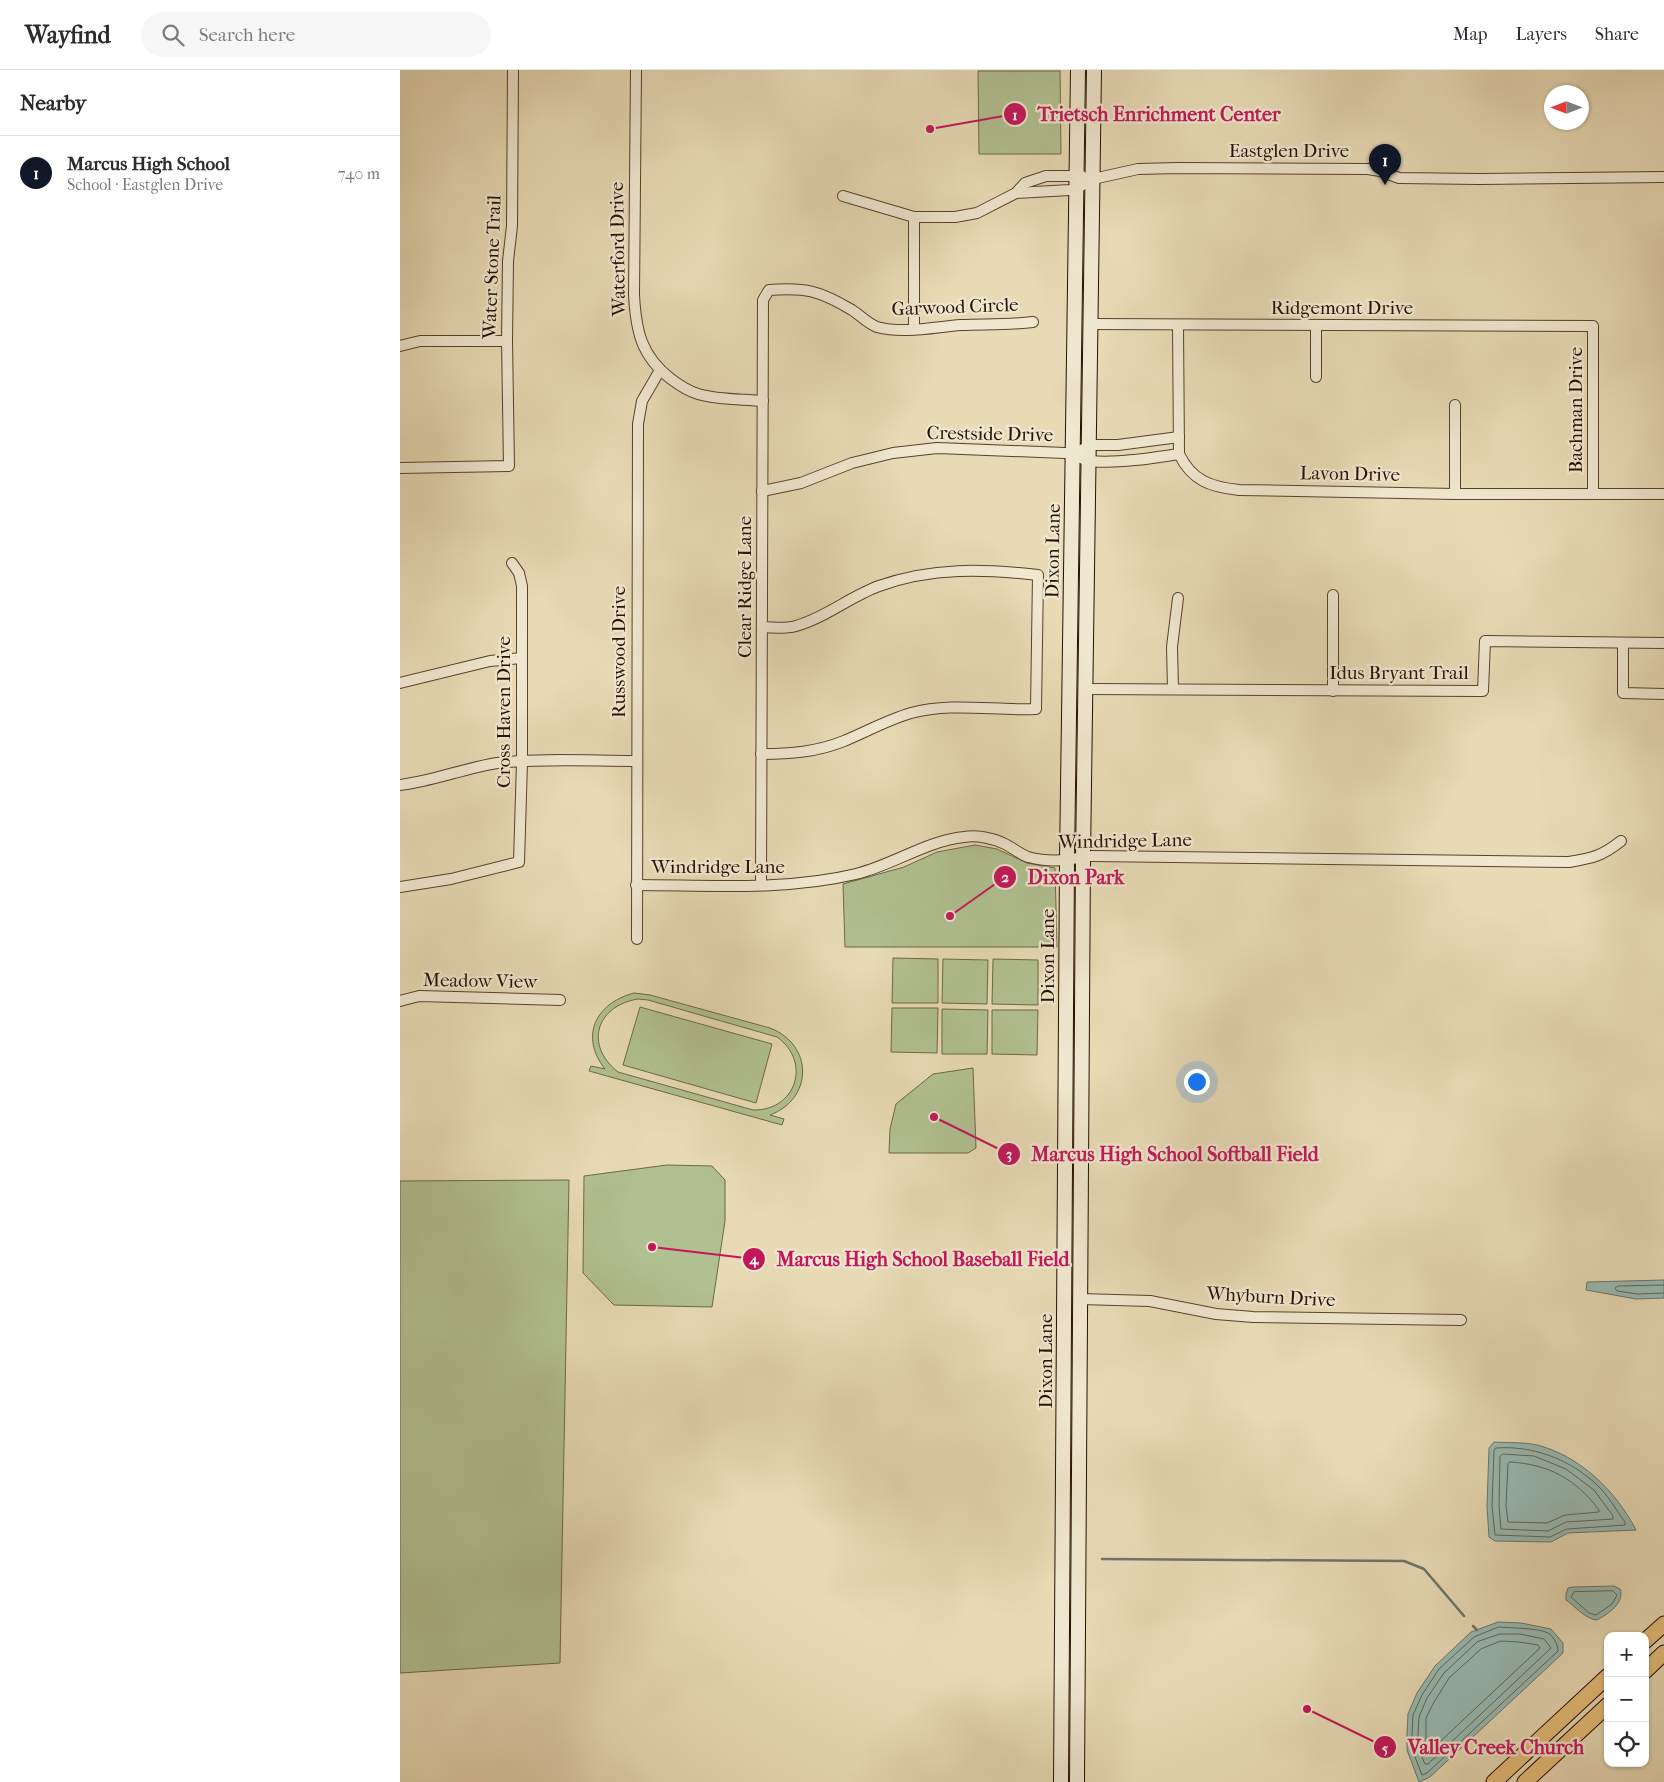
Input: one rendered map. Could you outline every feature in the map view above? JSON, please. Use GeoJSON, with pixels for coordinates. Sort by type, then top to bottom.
{"type":"FeatureCollection","features":[{"type":"Feature","properties":{"kind":"main road","name":"Dixon Lane"},"geometry":{"type":"LineString","coordinates":[[1061,1782],[1067,860],[1078,70]]}},
{"type":"Feature","properties":{"kind":"main road","name":"Dixon Lane"},"geometry":{"type":"LineString","coordinates":[[1077,1782],[1083,856],[1094,70]]}},
{"type":"Feature","properties":{"kind":"main road"},"geometry":{"type":"LineString","coordinates":[[1078,116],[1094,116]]}},
{"type":"Feature","properties":{"kind":"main road"},"geometry":{"type":"LineString","coordinates":[[1064,1458],[1079,1459]]}},
{"type":"Feature","properties":{"kind":"main road"},"geometry":{"type":"LineString","coordinates":[[1649,1637],[1664,1624]]}},
{"type":"Feature","properties":{"kind":"main road"},"geometry":{"type":"LineString","coordinates":[[1649,1667],[1664,1653]]}},
{"type":"Feature","properties":{"kind":"main road"},"geometry":{"type":"LineString","coordinates":[[1494,1782],[1607,1677]]}},
{"type":"Feature","properties":{"kind":"main road"},"geometry":{"type":"LineString","coordinates":[[1525,1782],[1604,1710]]}},
{"type":"Feature","properties":{"kind":"main road"},"geometry":{"type":"LineString","coordinates":[[1062,1747],[1077,1745]]}},
{"type":"Feature","properties":{"kind":"street","name":"Water Stone Trail"},"geometry":{"type":"LineString","coordinates":[[400,468],[509,466],[507,341],[508,261],[512,226],[513,70]]}},
{"type":"Feature","properties":{"kind":"street","name":"Waterford Drive"},"geometry":{"type":"LineString","coordinates":[[636,70],[634,285],[635,317],[640,338],[649,358],[679,386],[697,394],[763,401]]}},
{"type":"Feature","properties":{"kind":"street","name":"Eastglen Drive"},"geometry":{"type":"LineString","coordinates":[[842,196],[914,217],[955,217],[976,213],[1016,193],[1138,170],[1176,168],[1368,169],[1399,178],[1664,177]]}},
{"type":"Feature","properties":{"kind":"street","name":"Eastglen Drive"},"geometry":{"type":"LineString","coordinates":[[1016,193],[1025,183],[1046,176],[1076,182]]}},
{"type":"Feature","properties":{"kind":"street"},"geometry":{"type":"LineString","coordinates":[[914,217],[914,329]]}},
{"type":"Feature","properties":{"kind":"street","name":"Garwood Circle"},"geometry":{"type":"LineString","coordinates":[[769,290],[803,289],[820,293],[875,326],[889,329],[1033,322]]}},
{"type":"Feature","properties":{"kind":"street","name":"Clear Ridge Lane"},"geometry":{"type":"LineString","coordinates":[[761,885],[763,300],[769,290]]}},
{"type":"Feature","properties":{"kind":"street","name":"Ridgemont Drive"},"geometry":{"type":"LineString","coordinates":[[1091,324],[1593,326]]}},
{"type":"Feature","properties":{"kind":"street"},"geometry":{"type":"LineString","coordinates":[[1073,454],[1089,461],[1118,461],[1179,454],[1178,325]]}},
{"type":"Feature","properties":{"kind":"street"},"geometry":{"type":"LineString","coordinates":[[1316,325],[1316,377]]}},
{"type":"Feature","properties":{"kind":"street","name":"Bachman Drive"},"geometry":{"type":"LineString","coordinates":[[1593,326],[1593,494]]}},
{"type":"Feature","properties":{"kind":"street"},"geometry":{"type":"LineString","coordinates":[[400,346],[420,341],[507,341]]}},
{"type":"Feature","properties":{"kind":"street","name":"Russwood Drive"},"geometry":{"type":"LineString","coordinates":[[637,939],[638,424],[642,401],[660,370]]}},
{"type":"Feature","properties":{"kind":"street"},"geometry":{"type":"LineString","coordinates":[[1455,405],[1455,494]]}},
{"type":"Feature","properties":{"kind":"street"},"geometry":{"type":"LineString","coordinates":[[1073,454],[1090,445],[1118,445],[1179,437]]}},
{"type":"Feature","properties":{"kind":"street","name":"Crestside Drive"},"geometry":{"type":"LineString","coordinates":[[762,491],[801,484],[852,463],[894,453],[937,448],[964,448],[1073,454]]}},
{"type":"Feature","properties":{"kind":"street","name":"Lavon Drive"},"geometry":{"type":"LineString","coordinates":[[1179,454],[1187,468],[1202,482],[1225,488],[1455,494],[1664,494]]}},
{"type":"Feature","properties":{"kind":"street","name":"Cross Haven Drive"},"geometry":{"type":"LineString","coordinates":[[400,887],[451,879],[519,862],[522,762],[522,586],[519,573],[512,563]]}},
{"type":"Feature","properties":{"kind":"street"},"geometry":{"type":"LineString","coordinates":[[761,754],[803,752],[823,748],[910,713],[934,708],[959,706],[1015,710],[1036,709],[1038,575],[970,570],[923,574],[878,586],[796,626],[762,627]]}},
{"type":"Feature","properties":{"kind":"street"},"geometry":{"type":"LineString","coordinates":[[1332,691],[1333,595]]}},
{"type":"Feature","properties":{"kind":"street"},"geometry":{"type":"LineString","coordinates":[[1173,689],[1172,647],[1178,598]]}},
{"type":"Feature","properties":{"kind":"street","name":"Idus Bryant Trail"},"geometry":{"type":"LineString","coordinates":[[1086,689],[1483,691],[1485,641],[1664,643]]}},
{"type":"Feature","properties":{"kind":"street"},"geometry":{"type":"LineString","coordinates":[[1623,643],[1623,694],[1664,694]]}},
{"type":"Feature","properties":{"kind":"street"},"geometry":{"type":"LineString","coordinates":[[400,683],[490,661],[522,658]]}},
{"type":"Feature","properties":{"kind":"street"},"geometry":{"type":"LineString","coordinates":[[400,786],[432,780],[480,766],[522,762],[636,761]]}},
{"type":"Feature","properties":{"kind":"street","name":"Windridge Lane"},"geometry":{"type":"LineString","coordinates":[[636,885],[788,885],[827,880],[858,874],[923,848],[964,837],[978,837],[1003,843],[1027,857],[1067,860],[1083,856],[1569,862],[1591,858],[1606,852],[1621,841]]}},
{"type":"Feature","properties":{"kind":"street","name":"Meadow View"},"geometry":{"type":"LineString","coordinates":[[400,1001],[419,996],[560,1000]]}},
{"type":"Feature","properties":{"kind":"street","name":"Whyburn Drive"},"geometry":{"type":"LineString","coordinates":[[1080,1299],[1150,1301],[1216,1314],[1252,1317],[1461,1320]]}},
{"type":"Feature","properties":{"kind":"green space"},"geometry":{"type":"Polygon","coordinates":[[[978,71],[1060,71],[1061,154],[979,154],[978,71]]]}},
{"type":"Feature","properties":{"kind":"green space"},"geometry":{"type":"Polygon","coordinates":[[[975,845],[997,849],[1027,863],[1055,868],[1057,947],[845,947],[843,884],[904,867],[937,852],[975,845]]]}},
{"type":"Feature","properties":{"kind":"green space"},"geometry":{"type":"Polygon","coordinates":[[[893,958],[938,959],[938,1003],[892,1003],[893,958]]]}},
{"type":"Feature","properties":{"kind":"green space"},"geometry":{"type":"Polygon","coordinates":[[[943,959],[988,960],[987,1004],[942,1003],[943,959]]]}},
{"type":"Feature","properties":{"kind":"green space"},"geometry":{"type":"Polygon","coordinates":[[[993,959],[1038,960],[1038,1005],[992,1004],[993,959]]]}},
{"type":"Feature","properties":{"kind":"green space"},"geometry":{"type":"Polygon","coordinates":[[[634,993],[650,995],[770,1028],[784,1036],[795,1047],[801,1059],[803,1072],[800,1085],[794,1097],[784,1107],[770,1115],[784,1119],[782,1125],[589,1071],[591,1066],[605,1069],[597,1057],[593,1045],[593,1033],[601,1013],[610,1004],[634,993]],[[638,999],[624,1003],[612,1010],[604,1018],[598,1039],[607,1061],[618,1072],[753,1110],[768,1108],[780,1103],[789,1094],[794,1083],[796,1071],[794,1059],[788,1047],[777,1037],[648,1000],[638,999]]]}},
{"type":"Feature","properties":{"kind":"green space"},"geometry":{"type":"Polygon","coordinates":[[[640,1007],[772,1044],[756,1103],[623,1065],[640,1007]]]}},
{"type":"Feature","properties":{"kind":"green space"},"geometry":{"type":"Polygon","coordinates":[[[892,1008],[938,1008],[937,1053],[891,1052],[892,1008]]]}},
{"type":"Feature","properties":{"kind":"green space"},"geometry":{"type":"Polygon","coordinates":[[[942,1009],[988,1010],[987,1054],[942,1054],[942,1009]]]}},
{"type":"Feature","properties":{"kind":"green space"},"geometry":{"type":"Polygon","coordinates":[[[992,1010],[1038,1010],[1037,1055],[992,1054],[992,1010]]]}},
{"type":"Feature","properties":{"kind":"green space"},"geometry":{"type":"Polygon","coordinates":[[[973,1068],[976,1148],[968,1153],[889,1153],[890,1129],[896,1104],[933,1074],[973,1068]]]}},
{"type":"Feature","properties":{"kind":"green space"},"geometry":{"type":"Polygon","coordinates":[[[667,1165],[712,1166],[725,1180],[725,1221],[712,1307],[614,1305],[583,1273],[584,1176],[667,1165]]]}},
{"type":"Feature","properties":{"kind":"green space"},"geometry":{"type":"Polygon","coordinates":[[[569,1180],[560,1663],[400,1673],[400,1181],[569,1180]]]}},
{"type":"Feature","properties":{"kind":"water"},"geometry":{"type":"Polygon","coordinates":[[[1664,1280],[1664,1298],[1636,1299],[1586,1290],[1587,1282],[1664,1280]]]}},
{"type":"Feature","properties":{"kind":"water"},"geometry":{"type":"Polygon","coordinates":[[[1494,1442],[1537,1445],[1568,1457],[1582,1466],[1607,1489],[1628,1516],[1636,1530],[1568,1533],[1551,1542],[1495,1541],[1489,1537],[1487,1506],[1489,1448],[1494,1442]]]}},
{"type":"Feature","properties":{"kind":"water"},"geometry":{"type":"Polygon","coordinates":[[[1614,1586],[1620,1589],[1621,1594],[1618,1603],[1597,1620],[1585,1615],[1566,1600],[1568,1588],[1614,1586]]]}},
{"type":"Feature","properties":{"kind":"water"},"geometry":{"type":"Polygon","coordinates":[[[1498,1622],[1521,1623],[1551,1629],[1563,1643],[1563,1653],[1430,1777],[1419,1782],[1407,1750],[1408,1714],[1417,1693],[1435,1666],[1471,1632],[1498,1622]]]}},
{"type":"Feature","properties":{"kind":"waterway"},"geometry":{"type":"LineString","coordinates":[[1102,1559],[1404,1561],[1424,1569],[1464,1616]]}},
{"type":"Feature","properties":{"kind":"waterway"},"geometry":{"type":"LineString","coordinates":[[1473,1626],[1477,1630]]}},
{"type":"Feature","properties":{"kind":"place","name":"Trietsch Enrichment Center"},"geometry":{"type":"Point","coordinates":[930,129]}},
{"type":"Feature","properties":{"kind":"place","name":"Marcus High School"},"geometry":{"type":"Point","coordinates":[1385,185]}},
{"type":"Feature","properties":{"kind":"place","name":"Dixon Park"},"geometry":{"type":"Point","coordinates":[950,916]}},
{"type":"Feature","properties":{"kind":"place","name":"Marcus High School Softball Field"},"geometry":{"type":"Point","coordinates":[934,1117]}},
{"type":"Feature","properties":{"kind":"place","name":"Marcus High School Baseball Field"},"geometry":{"type":"Point","coordinates":[652,1247]}},
{"type":"Feature","properties":{"kind":"place","name":"Valley Creek Church"},"geometry":{"type":"Point","coordinates":[1307,1709]}}]}
